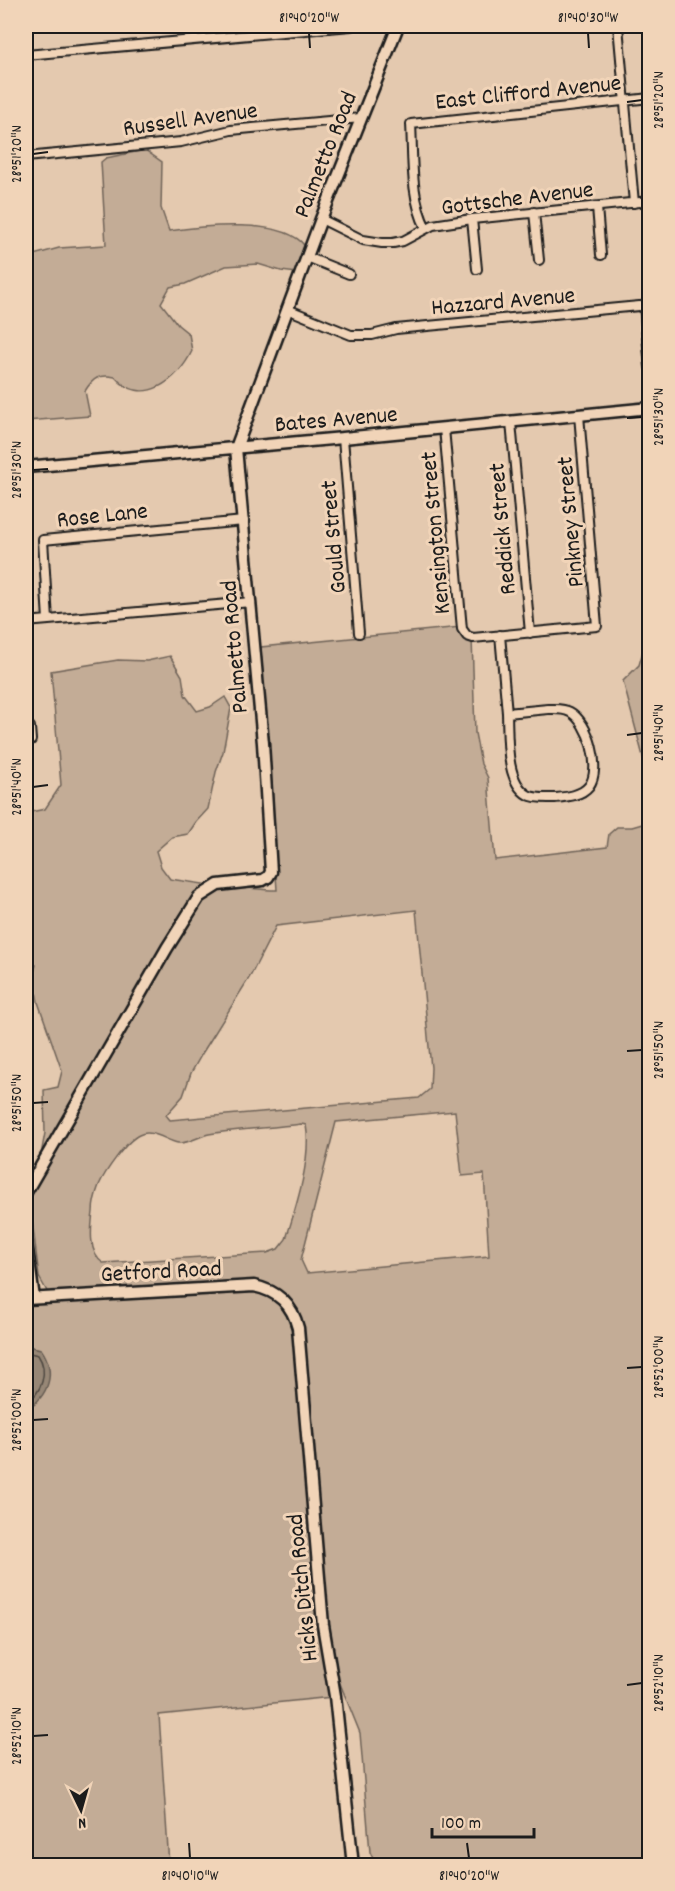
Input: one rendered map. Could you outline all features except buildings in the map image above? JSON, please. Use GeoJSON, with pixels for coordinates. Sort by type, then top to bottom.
{"type":"FeatureCollection","features":[{"type":"Feature","properties":{"kind":"street"},"geometry":{"type":"LineString","coordinates":[[26,55],[351,26]]}},
{"type":"Feature","properties":{"kind":"street","name":"Palmetto Road"},"geometry":{"type":"LineString","coordinates":[[26,1192],[167,948],[199,897],[218,885],[263,880],[271,872],[251,602],[236,448],[306,257],[398,26]]}},
{"type":"Feature","properties":{"kind":"street"},"geometry":{"type":"LineString","coordinates":[[618,26],[634,203]]}},
{"type":"Feature","properties":{"kind":"street","name":"East Clifford Avenue"},"geometry":{"type":"LineString","coordinates":[[426,228],[419,213],[416,196],[411,124],[650,98]]}},
{"type":"Feature","properties":{"kind":"street","name":"Russell Avenue"},"geometry":{"type":"LineString","coordinates":[[26,158],[181,142],[231,130],[361,118]]}},
{"type":"Feature","properties":{"kind":"street","name":"Gottsche Avenue"},"geometry":{"type":"LineString","coordinates":[[321,219],[363,240],[382,243],[403,241],[426,228],[472,219],[650,201]]}},
{"type":"Feature","properties":{"kind":"street"},"geometry":{"type":"LineString","coordinates":[[597,207],[601,255]]}},
{"type":"Feature","properties":{"kind":"street"},"geometry":{"type":"LineString","coordinates":[[534,212],[539,260]]}},
{"type":"Feature","properties":{"kind":"street"},"geometry":{"type":"LineString","coordinates":[[472,219],[477,269]]}},
{"type":"Feature","properties":{"kind":"street"},"geometry":{"type":"LineString","coordinates":[[306,257],[349,274]]}},
{"type":"Feature","properties":{"kind":"street"},"geometry":{"type":"LineString","coordinates":[[647,305],[650,367]]}},
{"type":"Feature","properties":{"kind":"street","name":"Hazzard Avenue"},"geometry":{"type":"LineString","coordinates":[[287,309],[336,330],[360,336],[396,329],[647,305]]}},
{"type":"Feature","properties":{"kind":"street"},"geometry":{"type":"LineString","coordinates":[[648,408],[650,431]]}},
{"type":"Feature","properties":{"kind":"street","name":"Bates Avenue"},"geometry":{"type":"LineString","coordinates":[[26,466],[648,408]]}},
{"type":"Feature","properties":{"kind":"street","name":"Pinkney Street"},"geometry":{"type":"LineString","coordinates":[[579,415],[597,626]]}},
{"type":"Feature","properties":{"kind":"street","name":"Reddick Street"},"geometry":{"type":"LineString","coordinates":[[511,422],[530,633]]}},
{"type":"Feature","properties":{"kind":"street","name":"Kensington Street"},"geometry":{"type":"LineString","coordinates":[[444,428],[462,629],[467,636],[473,638],[597,626]]}},
{"type":"Feature","properties":{"kind":"street","name":"Gould Street"},"geometry":{"type":"LineString","coordinates":[[343,438],[359,633]]}},
{"type":"Feature","properties":{"kind":"street","name":"Rose Lane"},"geometry":{"type":"LineString","coordinates":[[48,620],[43,540],[244,521]]}},
{"type":"Feature","properties":{"kind":"street"},"geometry":{"type":"LineString","coordinates":[[26,622],[251,602]]}},
{"type":"Feature","properties":{"kind":"street"},"geometry":{"type":"LineString","coordinates":[[500,635],[511,770],[514,778],[523,791],[536,798],[555,798],[578,794],[588,786],[594,773],[595,759],[586,734],[575,715],[560,709],[507,713]]}},
{"type":"Feature","properties":{"kind":"street"},"geometry":{"type":"LineString","coordinates":[[26,727],[30,727],[31,740]]}},
{"type":"Feature","properties":{"kind":"street"},"geometry":{"type":"LineString","coordinates":[[26,1242],[30,1298]]}},
{"type":"Feature","properties":{"kind":"street","name":"Getford Road"},"geometry":{"type":"LineString","coordinates":[[30,1298],[254,1286],[268,1289],[281,1296],[291,1308]]}},
{"type":"Feature","properties":{"kind":"street","name":"Hicks Ditch Road"},"geometry":{"type":"LineString","coordinates":[[291,1308],[298,1328],[323,1625],[336,1706],[353,1866]]}},
{"type":"Feature","properties":{"kind":"shaded area"},"geometry":{"type":"Polygon","coordinates":[[[145,150],[162,162],[161,208],[169,231],[241,226],[279,231],[294,237],[305,246],[297,273],[258,264],[226,266],[185,284],[170,287],[161,303],[178,325],[189,334],[192,351],[186,362],[169,381],[148,390],[136,390],[125,386],[115,377],[101,377],[94,380],[85,391],[90,416],[26,421],[26,257],[59,248],[106,245],[101,162],[106,158],[145,150]]]}},
{"type":"Feature","properties":{"kind":"shaded area"},"geometry":{"type":"Polygon","coordinates":[[[649,615],[649,812],[645,764],[623,681],[639,665],[646,641],[643,628],[649,615]]]}},
{"type":"Feature","properties":{"kind":"shaded area"},"geometry":{"type":"Polygon","coordinates":[[[461,627],[472,638],[475,733],[481,764],[488,778],[495,860],[607,847],[609,834],[617,827],[632,827],[649,822],[649,1865],[376,1865],[370,1852],[360,1733],[331,1657],[301,1328],[289,1303],[274,1289],[254,1282],[48,1293],[39,1277],[29,1194],[32,1186],[201,900],[224,888],[277,890],[261,647],[461,627]],[[416,910],[276,926],[251,975],[191,1073],[183,1096],[166,1115],[170,1120],[419,1098],[430,1089],[431,1068],[416,910]],[[455,1111],[336,1122],[301,1260],[307,1273],[489,1256],[484,1174],[462,1176],[455,1111]],[[306,1125],[209,1134],[182,1143],[149,1133],[134,1138],[111,1165],[96,1195],[91,1233],[98,1259],[103,1263],[267,1253],[278,1249],[286,1239],[302,1182],[307,1152],[306,1125]]]}},
{"type":"Feature","properties":{"kind":"shaded area"},"geometry":{"type":"Polygon","coordinates":[[[170,656],[182,676],[185,695],[197,711],[210,707],[225,697],[231,708],[223,752],[208,809],[188,834],[172,837],[156,851],[161,867],[170,879],[210,885],[41,1155],[45,1133],[44,1090],[58,1087],[62,1071],[38,1002],[33,976],[36,965],[26,965],[26,813],[45,809],[61,785],[51,671],[118,660],[147,661],[170,656]]]}},
{"type":"Feature","properties":{"kind":"shaded area"},"geometry":{"type":"Polygon","coordinates":[[[254,1290],[279,1300],[292,1319],[332,1697],[159,1715],[169,1865],[26,1865],[26,1410],[35,1404],[41,1349],[26,1346],[26,1303],[254,1290]]]}},
{"type":"Feature","properties":{"kind":"water"},"geometry":{"type":"Polygon","coordinates":[[[26,1346],[41,1349],[49,1366],[49,1375],[45,1391],[26,1410],[26,1346]]]}}]}
